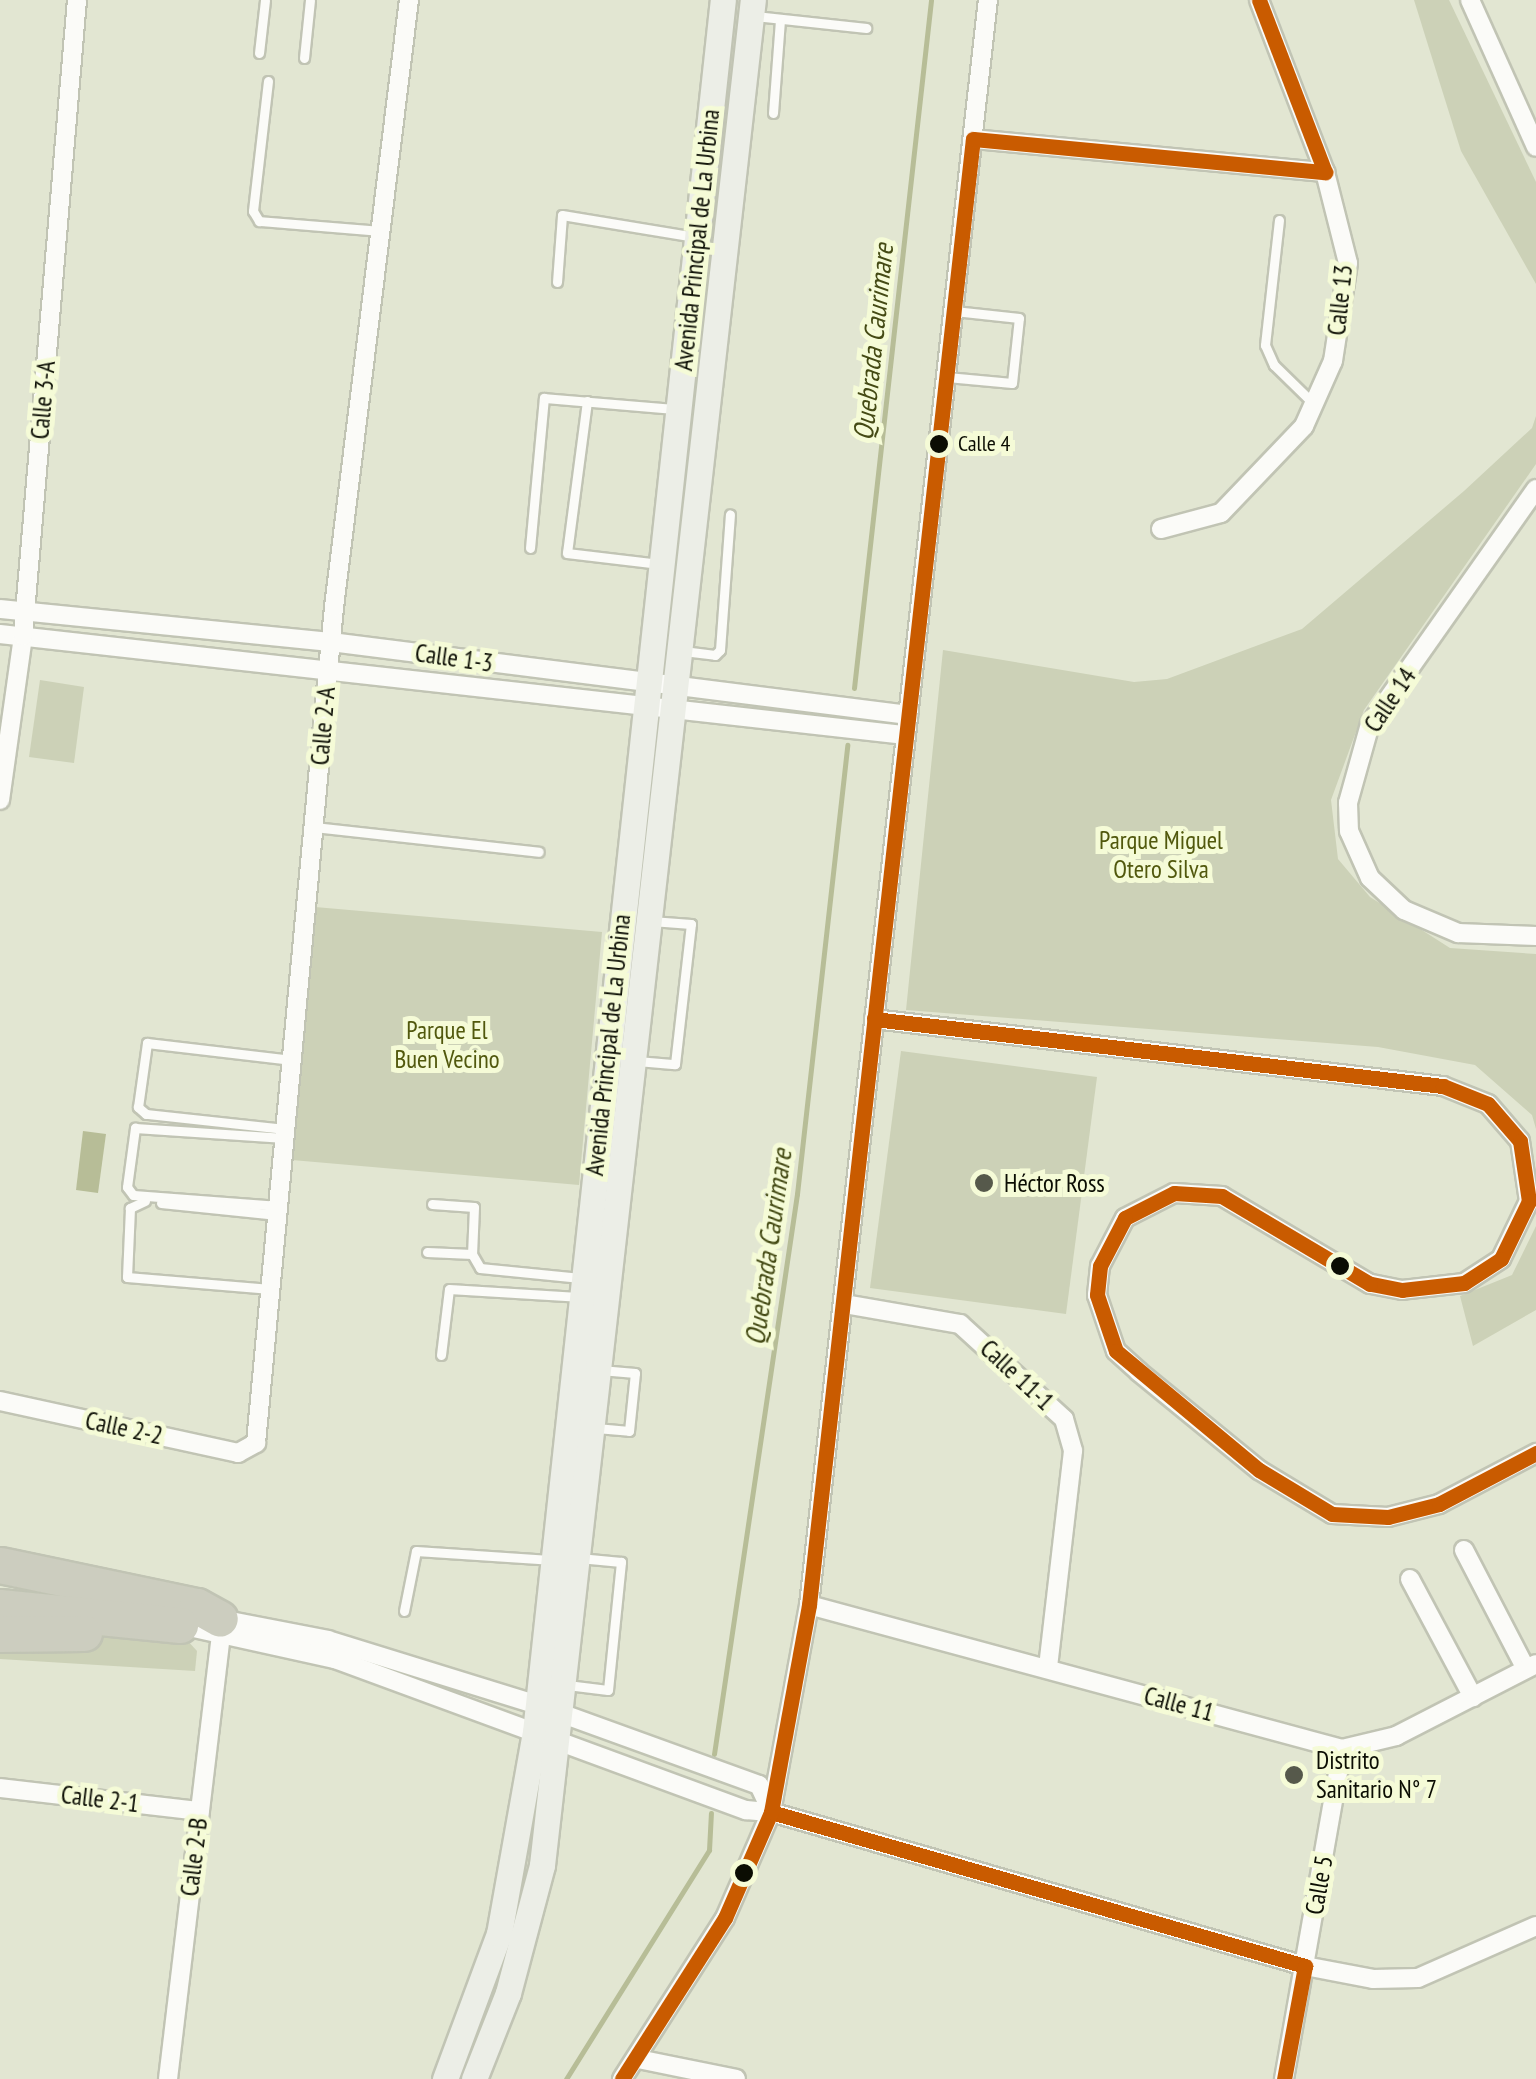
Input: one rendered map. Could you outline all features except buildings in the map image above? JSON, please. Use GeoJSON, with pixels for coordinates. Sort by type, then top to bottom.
{"type":"FeatureCollection","features":[{"type":"Feature","properties":{"kind":"highway"},"geometry":{"type":"LineString","coordinates":[[0,1565],[197,1606],[220,1627]]}},
{"type":"Feature","properties":{"kind":"highway"},"geometry":{"type":"LineString","coordinates":[[0,1590],[220,1627]]}},
{"type":"Feature","properties":{"kind":"highway"},"geometry":{"type":"LineString","coordinates":[[0,1607],[180,1625]]}},
{"type":"Feature","properties":{"kind":"highway"},"geometry":{"type":"LineString","coordinates":[[0,1634],[180,1625]]}},
{"type":"Feature","properties":{"kind":"main road","name":"Avenida Principal de La Urbina"},"geometry":{"type":"LineString","coordinates":[[474,2079],[532,1910],[550,1709],[552,1560],[723,0]]}},
{"type":"Feature","properties":{"kind":"main road","name":"Avenida Principal de La Urbina"},"geometry":{"type":"LineString","coordinates":[[550,1709],[565,1684],[753,8]]}},
{"type":"Feature","properties":{"kind":"main road","name":"Avenida Principal de La Urbina"},"geometry":{"type":"LineString","coordinates":[[446,2079],[498,1934],[546,1737]]}},
{"type":"Feature","properties":{"kind":"street","name":"Calle 3-A"},"geometry":{"type":"LineString","coordinates":[[0,800],[23,636],[77,0]]}},
{"type":"Feature","properties":{"kind":"street","name":"Calle 2-A"},"geometry":{"type":"LineString","coordinates":[[248,1452],[256,1443],[331,642],[409,0]]}},
{"type":"Feature","properties":{"kind":"street"},"geometry":{"type":"LineString","coordinates":[[622,2079],[725,1918],[771,1812],[809,1606],[988,0]]}},
{"type":"Feature","properties":{"kind":"street","name":"Calle 13"},"geometry":{"type":"LineString","coordinates":[[1161,530],[1221,513],[1304,426],[1332,361],[1348,263],[1326,172],[1259,0]]}},
{"type":"Feature","properties":{"kind":"street"},"geometry":{"type":"LineString","coordinates":[[1470,0],[1536,148]]}},
{"type":"Feature","properties":{"kind":"street"},"geometry":{"type":"LineString","coordinates":[[973,139],[1326,172]]}},
{"type":"Feature","properties":{"kind":"street","name":"Calle 14"},"geometry":{"type":"LineString","coordinates":[[1536,489],[1370,724],[1348,803],[1349,831],[1370,878],[1404,910],[1458,932],[1536,936]]}},
{"type":"Feature","properties":{"kind":"street","name":"Calle 1-3"},"geometry":{"type":"LineString","coordinates":[[0,609],[331,642],[906,735]]}},
{"type":"Feature","properties":{"kind":"street","name":"Calle 1-3"},"geometry":{"type":"LineString","coordinates":[[0,634],[329,670],[648,696]]}},
{"type":"Feature","properties":{"kind":"street","name":"Calle 1-3"},"geometry":{"type":"LineString","coordinates":[[675,700],[908,715]]}},
{"type":"Feature","properties":{"kind":"street"},"geometry":{"type":"LineString","coordinates":[[874,1018],[1426,1084],[1488,1104],[1520,1141],[1530,1183],[1515,1240],[1476,1277],[1438,1288],[1370,1284],[1222,1196],[1174,1193],[1147,1201],[1125,1218],[1100,1266],[1096,1295],[1116,1350],[1139,1372],[1259,1470],[1332,1514],[1388,1517],[1439,1504],[1536,1453]]}},
{"type":"Feature","properties":{"kind":"street","name":"Calle 11-1"},"geometry":{"type":"LineString","coordinates":[[844,1304],[960,1324],[1064,1419],[1073,1451],[1048,1668]]}},
{"type":"Feature","properties":{"kind":"street","name":"Calle 2-2"},"geometry":{"type":"LineString","coordinates":[[0,1401],[248,1452]]}},
{"type":"Feature","properties":{"kind":"street"},"geometry":{"type":"LineString","coordinates":[[1464,1550],[1531,1667]]}},
{"type":"Feature","properties":{"kind":"street"},"geometry":{"type":"LineString","coordinates":[[1410,1579],[1472,1697]]}},
{"type":"Feature","properties":{"kind":"street","name":"Calle 11"},"geometry":{"type":"LineString","coordinates":[[809,1606],[1342,1749],[1378,1743],[1531,1667]]}},
{"type":"Feature","properties":{"kind":"street"},"geometry":{"type":"LineString","coordinates":[[180,1625],[328,1640],[550,1709],[759,1785],[771,1812]]}},
{"type":"Feature","properties":{"kind":"street"},"geometry":{"type":"LineString","coordinates":[[220,1627],[335,1659],[746,1810],[771,1812],[1305,1966],[1373,1980],[1418,1978],[1536,1926]]}},
{"type":"Feature","properties":{"kind":"street","name":"Calle 2-B"},"geometry":{"type":"LineString","coordinates":[[168,2079],[220,1627]]}},
{"type":"Feature","properties":{"kind":"street","name":"Calle 5"},"geometry":{"type":"LineString","coordinates":[[1284,2079],[1342,1749]]}},
{"type":"Feature","properties":{"kind":"street","name":"Calle 2-1"},"geometry":{"type":"LineString","coordinates":[[0,1788],[200,1811]]}},
{"type":"Feature","properties":{"kind":"street"},"geometry":{"type":"LineString","coordinates":[[638,2059],[736,2079]]}},
{"type":"Feature","properties":{"kind":"lane"},"geometry":{"type":"LineString","coordinates":[[259,54],[265,0]]}},
{"type":"Feature","properties":{"kind":"lane"},"geometry":{"type":"LineString","coordinates":[[304,58],[310,0]]}},
{"type":"Feature","properties":{"kind":"lane"},"geometry":{"type":"LineString","coordinates":[[753,8],[780,18],[866,28]]}},
{"type":"Feature","properties":{"kind":"lane"},"geometry":{"type":"LineString","coordinates":[[773,113],[780,18]]}},
{"type":"Feature","properties":{"kind":"lane"},"geometry":{"type":"LineString","coordinates":[[268,81],[253,211],[259,221],[380,231]]}},
{"type":"Feature","properties":{"kind":"lane"},"geometry":{"type":"LineString","coordinates":[[557,282],[562,215],[698,237]]}},
{"type":"Feature","properties":{"kind":"lane"},"geometry":{"type":"LineString","coordinates":[[1279,220],[1264,346],[1274,365],[1314,404]]}},
{"type":"Feature","properties":{"kind":"lane"},"geometry":{"type":"LineString","coordinates":[[947,377],[1012,383],[1018,318],[954,311]]}},
{"type":"Feature","properties":{"kind":"lane"},"geometry":{"type":"LineString","coordinates":[[530,548],[544,398],[679,410]]}},
{"type":"Feature","properties":{"kind":"lane"},"geometry":{"type":"LineString","coordinates":[[587,401],[567,553],[662,564]]}},
{"type":"Feature","properties":{"kind":"lane"},"geometry":{"type":"LineString","coordinates":[[680,651],[715,655],[720,650],[730,514]]}},
{"type":"Feature","properties":{"kind":"lane"},"geometry":{"type":"LineString","coordinates":[[314,828],[539,852]]}},
{"type":"Feature","properties":{"kind":"lane"},"geometry":{"type":"LineString","coordinates":[[634,1061],[676,1060],[691,924],[650,921]]}},
{"type":"Feature","properties":{"kind":"lane"},"geometry":{"type":"LineString","coordinates":[[285,1134],[146,1114],[138,1107],[150,1042],[292,1060]]}},
{"type":"Feature","properties":{"kind":"lane"},"geometry":{"type":"LineString","coordinates":[[278,1211],[134,1195],[127,1187],[136,1128],[285,1134]]}},
{"type":"Feature","properties":{"kind":"lane"},"geometry":{"type":"LineString","coordinates":[[270,1289],[128,1277],[130,1208],[138,1200],[278,1211]]}},
{"type":"Feature","properties":{"kind":"lane"},"geometry":{"type":"LineString","coordinates":[[432,1204],[474,1207],[472,1254],[480,1268],[582,1288]]}},
{"type":"Feature","properties":{"kind":"lane"},"geometry":{"type":"LineString","coordinates":[[426,1252],[472,1254]]}},
{"type":"Feature","properties":{"kind":"lane"},"geometry":{"type":"LineString","coordinates":[[441,1355],[449,1290],[582,1288]]}},
{"type":"Feature","properties":{"kind":"lane"},"geometry":{"type":"LineString","coordinates":[[594,1428],[629,1431],[635,1372],[600,1370]]}},
{"type":"Feature","properties":{"kind":"lane"},"geometry":{"type":"LineString","coordinates":[[404,1611],[416,1551],[552,1560]]}},
{"type":"Feature","properties":{"kind":"lane"},"geometry":{"type":"LineString","coordinates":[[565,1684],[608,1690],[621,1562],[579,1558]]}},
{"type":"Feature","properties":{"kind":"green space"},"geometry":{"type":"Polygon","coordinates":[[[1414,0],[1449,0],[1536,182],[1536,284],[1461,151],[1414,0]]]}},
{"type":"Feature","properties":{"kind":"green space","name":"Parque Miguel Otero Silva"},"geometry":{"type":"Polygon","coordinates":[[[1536,416],[1536,464],[1364,710],[1331,800],[1338,859],[1370,897],[1450,948],[1536,954],[1536,1129],[1532,1115],[1475,1065],[1378,1047],[906,1010],[943,650],[1134,682],[1167,679],[1302,629],[1464,491],[1532,428],[1536,416]]]}},
{"type":"Feature","properties":{"kind":"green space"},"geometry":{"type":"Polygon","coordinates":[[[40,680],[84,687],[74,763],[29,757],[40,680]]]}},
{"type":"Feature","properties":{"kind":"green space","name":"Parque El Buen Vecino"},"geometry":{"type":"Polygon","coordinates":[[[315,907],[602,932],[579,1185],[292,1160],[315,907]]]}},
{"type":"Feature","properties":{"kind":"green space","name":"Héctor Ross"},"geometry":{"type":"Polygon","coordinates":[[[901,1051],[1097,1077],[1066,1314],[870,1288],[901,1051]]]}},
{"type":"Feature","properties":{"kind":"green space"},"geometry":{"type":"Polygon","coordinates":[[[1536,1226],[1536,1310],[1473,1346],[1460,1296],[1512,1275],[1536,1226]]]}},
{"type":"Feature","properties":{"kind":"green space"},"geometry":{"type":"Polygon","coordinates":[[[169,1636],[186,1639],[197,1651],[195,1671],[0,1659],[0,1640],[169,1636]]]}},
{"type":"Feature","properties":{"kind":"shaded area"},"geometry":{"type":"Polygon","coordinates":[[[83,1131],[106,1134],[98,1193],[76,1190],[83,1131]]]}},
{"type":"Feature","properties":{"kind":"waterway","name":"Quebrada Caurimare"},"geometry":{"type":"LineString","coordinates":[[854,688],[931,0]]}},
{"type":"Feature","properties":{"kind":"waterway","name":"Quebrada Caurimare"},"geometry":{"type":"LineString","coordinates":[[714,1754],[797,1194],[847,745]]}},
{"type":"Feature","properties":{"kind":"waterway","name":"Quebrada Caurimare"},"geometry":{"type":"LineString","coordinates":[[566,2079],[709,1850],[711,1813]]}},
{"type":"Feature","properties":{"kind":"transit line"},"geometry":{"type":"LineString","coordinates":[[622,2079],[725,1918],[771,1812],[809,1605],[973,139],[1325,172],[1259,0]]}},
{"type":"Feature","properties":{"kind":"transit line"},"geometry":{"type":"LineString","coordinates":[[874,1019],[1443,1086],[1488,1104],[1520,1141],[1529,1201],[1501,1259],[1464,1283],[1402,1290],[1370,1284],[1222,1196],[1174,1193],[1125,1218],[1100,1266],[1097,1295],[1116,1351],[1259,1470],[1332,1514],[1388,1517],[1439,1504],[1536,1453]]}},
{"type":"Feature","properties":{"kind":"transit line"},"geometry":{"type":"LineString","coordinates":[[771,1812],[1305,1966],[1284,2079]]}},
{"type":"Feature","properties":{"kind":"place","name":"Calle 4"},"geometry":{"type":"Point","coordinates":[939,444]}},
{"type":"Feature","properties":{"kind":"place","name":"Héctor Ross"},"geometry":{"type":"Point","coordinates":[984,1183]}},
{"type":"Feature","properties":{"kind":"place","name":"Distrito Sanitario N° 7"},"geometry":{"type":"Point","coordinates":[1294,1775]}}]}
